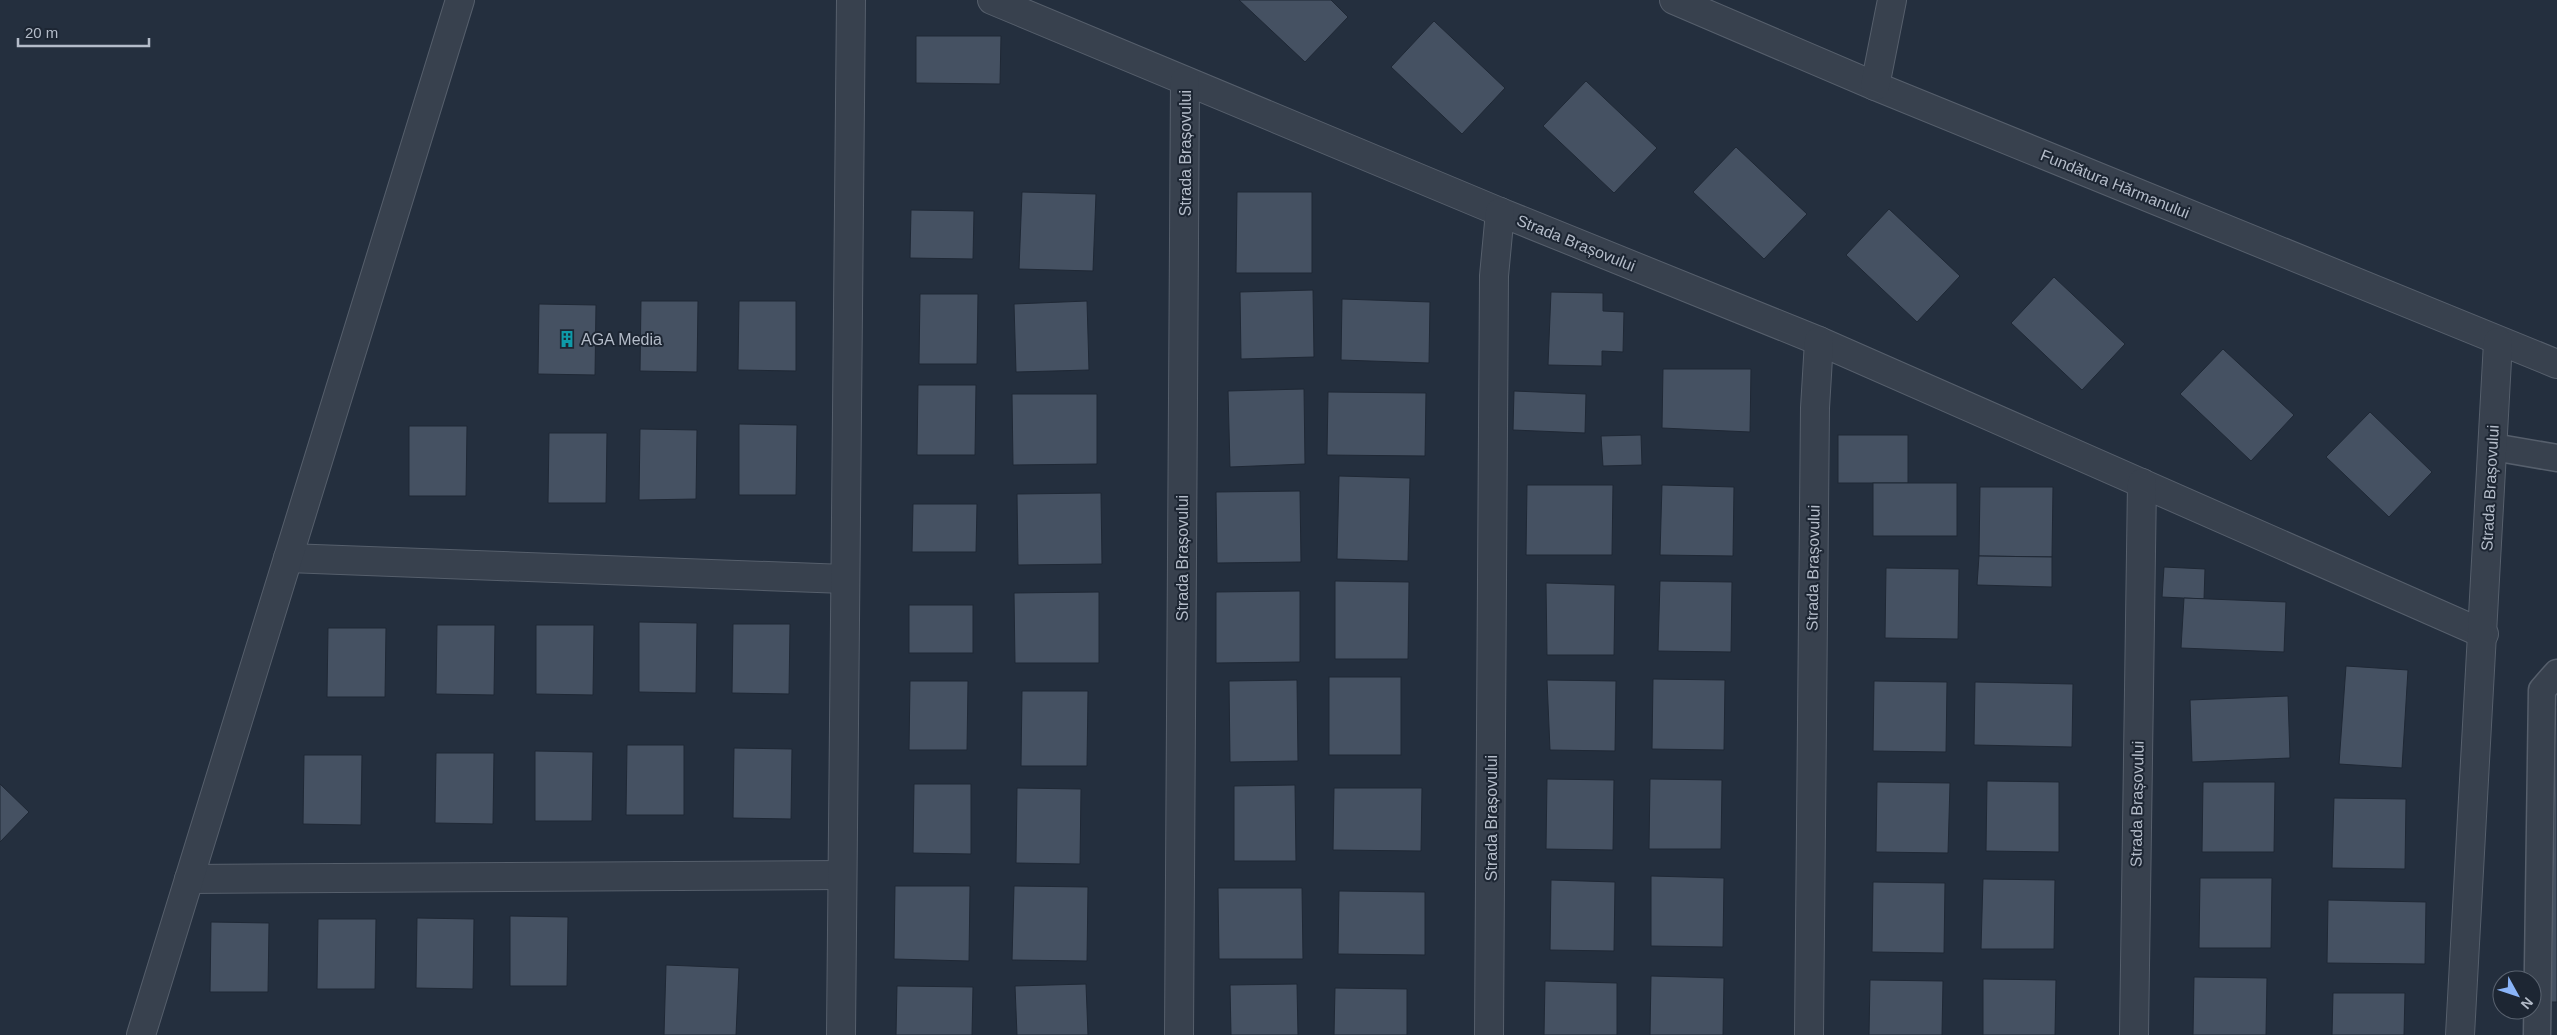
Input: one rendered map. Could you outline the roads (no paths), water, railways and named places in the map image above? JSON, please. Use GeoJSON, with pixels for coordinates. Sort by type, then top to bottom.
{"type":"FeatureCollection","features":[{"type":"Feature","properties":{"kind":"street"},"geometry":{"type":"LineString","coordinates":[[141,1035],[460,0]]}},
{"type":"Feature","properties":{"kind":"street"},"geometry":{"type":"LineString","coordinates":[[841,1035],[851,0]]}},
{"type":"Feature","properties":{"kind":"street","name":"Strada Brașovului"},"geometry":{"type":"LineString","coordinates":[[992,0],[1500,212],[1819,341],[2484,634]]}},
{"type":"Feature","properties":{"kind":"street","name":"Fundătura Hărmanului"},"geometry":{"type":"LineString","coordinates":[[1674,0],[1875,86],[2498,342],[2557,364]]}},
{"type":"Feature","properties":{"kind":"street"},"geometry":{"type":"LineString","coordinates":[[1875,86],[1892,0]]}},
{"type":"Feature","properties":{"kind":"street","name":"Strada Brașovului"},"geometry":{"type":"LineString","coordinates":[[1179,1035],[1185,81]]}},
{"type":"Feature","properties":{"kind":"street","name":"Strada Brașovului"},"geometry":{"type":"LineString","coordinates":[[1489,1035],[1494,276],[1500,212]]}},
{"type":"Feature","properties":{"kind":"street","name":"Strada Brașovului"},"geometry":{"type":"LineString","coordinates":[[1809,1035],[1815,408],[1819,341]]}},
{"type":"Feature","properties":{"kind":"street","name":"Strada Brașovului"},"geometry":{"type":"LineString","coordinates":[[2460,1035],[2484,634],[2498,342]]}},
{"type":"Feature","properties":{"kind":"street","name":"Strada Brașovului"},"geometry":{"type":"LineString","coordinates":[[2134,1035],[2142,483]]}},
{"type":"Feature","properties":{"kind":"street"},"geometry":{"type":"LineString","coordinates":[[288,558],[845,579]]}},
{"type":"Feature","properties":{"kind":"street"},"geometry":{"type":"LineString","coordinates":[[189,879],[842,875]]}},
{"type":"Feature","properties":{"kind":"lane"},"geometry":{"type":"LineString","coordinates":[[2493,447],[2557,458]]}},
{"type":"Feature","properties":{"kind":"lane"},"geometry":{"type":"LineString","coordinates":[[2537,1035],[2542,690],[2557,673]]}},
{"type":"Feature","properties":{"kind":"place","name":"AGA Media"},"geometry":{"type":"Point","coordinates":[567,339]}}]}
